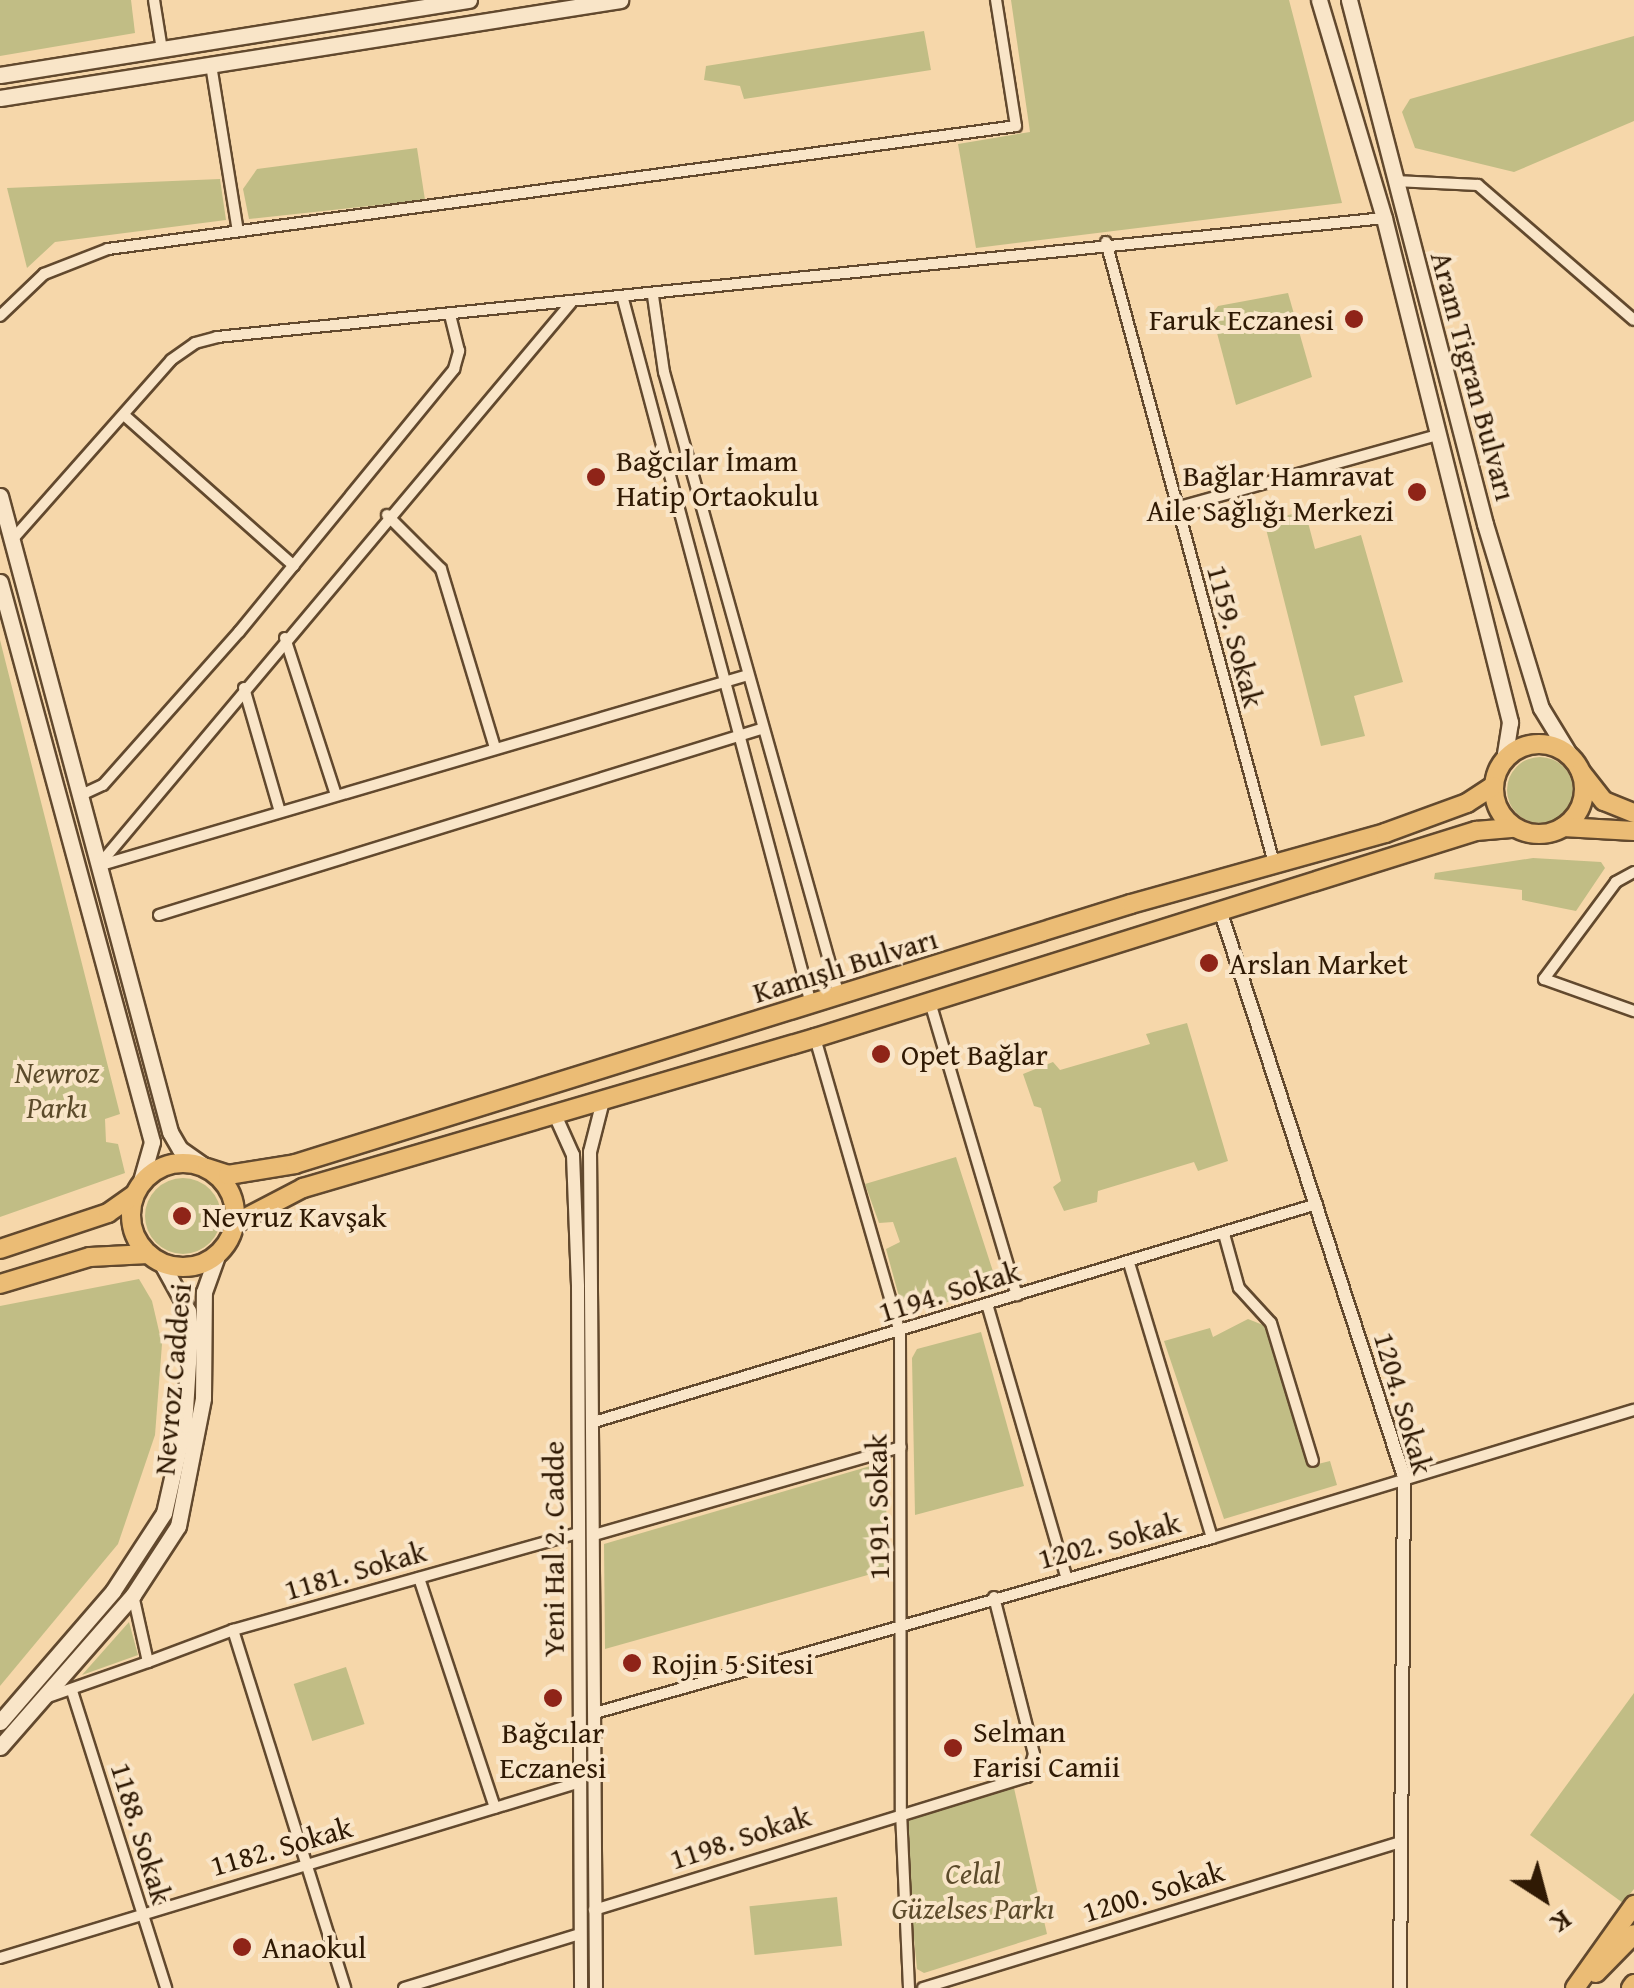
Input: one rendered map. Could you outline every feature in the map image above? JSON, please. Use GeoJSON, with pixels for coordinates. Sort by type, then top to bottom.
{"type":"FeatureCollection","features":[{"type":"Feature","properties":{"kind":"highway"},"geometry":{"type":"LineString","coordinates":[[1634,813],[1604,801],[1575,764],[1544,744],[1515,750],[1504,760],[1493,786],[1498,810],[1514,828],[1539,834],[1563,827],[1634,831]]}},
{"type":"Feature","properties":{"kind":"highway"},"geometry":{"type":"LineString","coordinates":[[1563,827],[1580,808],[1575,764]]}},
{"type":"Feature","properties":{"kind":"highway","name":"Kamışlı Bulvarı"},"geometry":{"type":"LineString","coordinates":[[206,1168],[228,1175],[295,1164],[839,998],[1131,904],[1275,867],[1467,803],[1493,786]]}},
{"type":"Feature","properties":{"kind":"highway","name":"Kamışlı Bulvarı"},"geometry":{"type":"LineString","coordinates":[[234,1224],[303,1188],[815,1038],[1476,831],[1514,828]]}},
{"type":"Feature","properties":{"kind":"highway"},"geometry":{"type":"LineString","coordinates":[[0,1249],[108,1213],[174,1163],[206,1168],[230,1192],[234,1224],[218,1253],[190,1266],[154,1258],[90,1257],[0,1284]]}},
{"type":"Feature","properties":{"kind":"highway"},"geometry":{"type":"LineString","coordinates":[[137,1190],[134,1233],[154,1258]]}},
{"type":"Feature","properties":{"kind":"highway"},"geometry":{"type":"LineString","coordinates":[[1578,1988],[1634,1905]]}},
{"type":"Feature","properties":{"kind":"highway"},"geometry":{"type":"LineString","coordinates":[[1578,1988],[1634,1935]]}},
{"type":"Feature","properties":{"kind":"highway"},"geometry":{"type":"LineString","coordinates":[[1596,1988],[1634,1935]]}},
{"type":"Feature","properties":{"kind":"main road"},"geometry":{"type":"LineString","coordinates":[[0,75],[162,50],[409,4],[469,0]]}},
{"type":"Feature","properties":{"kind":"main road"},"geometry":{"type":"LineString","coordinates":[[0,98],[620,0]]}},
{"type":"Feature","properties":{"kind":"main road"},"geometry":{"type":"LineString","coordinates":[[1318,0],[1384,218],[1510,722],[1504,760]]}},
{"type":"Feature","properties":{"kind":"main road","name":"Aram Tigran Bulvarı"},"geometry":{"type":"LineString","coordinates":[[1349,0],[1394,181],[1524,654],[1541,708],[1575,764]]}},
{"type":"Feature","properties":{"kind":"main road"},"geometry":{"type":"LineString","coordinates":[[0,496],[170,1132],[180,1149],[206,1168]]}},
{"type":"Feature","properties":{"kind":"main road"},"geometry":{"type":"LineString","coordinates":[[0,582],[152,1142],[137,1190]]}},
{"type":"Feature","properties":{"kind":"main road","name":"Nevroz Caddesi"},"geometry":{"type":"LineString","coordinates":[[0,1747],[132,1595],[188,1501],[203,1398],[204,1292],[218,1253]]}},
{"type":"Feature","properties":{"kind":"main road","name":"Nevroz Caddesi"},"geometry":{"type":"LineString","coordinates":[[0,1722],[122,1580],[164,1512],[184,1425],[190,1333],[188,1311],[154,1258]]}},
{"type":"Feature","properties":{"kind":"street"},"geometry":{"type":"LineString","coordinates":[[154,0],[162,50]]}},
{"type":"Feature","properties":{"kind":"street"},"geometry":{"type":"LineString","coordinates":[[0,316],[66,260],[238,231],[1016,126],[996,0]]}},
{"type":"Feature","properties":{"kind":"street"},"geometry":{"type":"LineString","coordinates":[[211,64],[238,231]]}},
{"type":"Feature","properties":{"kind":"street"},"geometry":{"type":"LineString","coordinates":[[1394,181],[1478,184],[1634,320]]}},
{"type":"Feature","properties":{"kind":"street"},"geometry":{"type":"LineString","coordinates":[[12,540],[124,415],[195,343],[652,296],[1106,242],[1384,218]]}},
{"type":"Feature","properties":{"kind":"street","name":"1159. Sokak"},"geometry":{"type":"LineString","coordinates":[[1106,242],[1275,867]]}},
{"type":"Feature","properties":{"kind":"street"},"geometry":{"type":"LineString","coordinates":[[652,296],[664,372],[745,676],[839,998]]}},
{"type":"Feature","properties":{"kind":"street"},"geometry":{"type":"LineString","coordinates":[[623,299],[721,683],[811,1004]]}},
{"type":"Feature","properties":{"kind":"street"},"geometry":{"type":"LineString","coordinates":[[98,866],[387,515],[572,303]]}},
{"type":"Feature","properties":{"kind":"street"},"geometry":{"type":"LineString","coordinates":[[79,796],[103,785],[294,566],[454,369],[458,340],[450,315]]}},
{"type":"Feature","properties":{"kind":"street"},"geometry":{"type":"LineString","coordinates":[[124,415],[294,566]]}},
{"type":"Feature","properties":{"kind":"street"},"geometry":{"type":"LineString","coordinates":[[1176,508],[1438,435]]}},
{"type":"Feature","properties":{"kind":"street"},"geometry":{"type":"LineString","coordinates":[[387,515],[442,569],[495,748]]}},
{"type":"Feature","properties":{"kind":"street"},"geometry":{"type":"LineString","coordinates":[[285,638],[336,795]]}},
{"type":"Feature","properties":{"kind":"street"},"geometry":{"type":"LineString","coordinates":[[98,866],[745,676]]}},
{"type":"Feature","properties":{"kind":"street"},"geometry":{"type":"LineString","coordinates":[[244,688],[280,812]]}},
{"type":"Feature","properties":{"kind":"street"},"geometry":{"type":"LineString","coordinates":[[158,914],[760,729]]}},
{"type":"Feature","properties":{"kind":"street"},"geometry":{"type":"LineString","coordinates":[[1634,872],[1616,882],[1544,979],[1634,1011]]}},
{"type":"Feature","properties":{"kind":"street","name":"1204. Sokak"},"geometry":{"type":"LineString","coordinates":[[1221,913],[1404,1477],[1398,1843],[1400,1988]]}},
{"type":"Feature","properties":{"kind":"street"},"geometry":{"type":"LineString","coordinates":[[930,1002],[1017,1295]]}},
{"type":"Feature","properties":{"kind":"street","name":"1191. Sokak"},"geometry":{"type":"LineString","coordinates":[[815,1038],[900,1332],[904,1625],[901,1812],[910,1988]]}},
{"type":"Feature","properties":{"kind":"street"},"geometry":{"type":"LineString","coordinates":[[596,1988],[590,1152],[602,1102]]}},
{"type":"Feature","properties":{"kind":"street","name":"Yeni Hal 2. Cadde"},"geometry":{"type":"LineString","coordinates":[[555,1115],[573,1155],[580,1988]]}},
{"type":"Feature","properties":{"kind":"street","name":"1194. Sokak"},"geometry":{"type":"LineString","coordinates":[[594,1422],[1317,1204]]}},
{"type":"Feature","properties":{"kind":"street"},"geometry":{"type":"LineString","coordinates":[[1224,1234],[1239,1288],[1271,1323],[1313,1461]]}},
{"type":"Feature","properties":{"kind":"street"},"geometry":{"type":"LineString","coordinates":[[1128,1264],[1212,1538]]}},
{"type":"Feature","properties":{"kind":"street"},"geometry":{"type":"LineString","coordinates":[[987,1304],[1066,1576]]}},
{"type":"Feature","properties":{"kind":"street","name":"1202. Sokak"},"geometry":{"type":"LineString","coordinates":[[595,1713],[1066,1576],[1212,1538],[1634,1410]]}},
{"type":"Feature","properties":{"kind":"street"},"geometry":{"type":"LineString","coordinates":[[594,1535],[901,1448]]}},
{"type":"Feature","properties":{"kind":"street","name":"1181. Sokak"},"geometry":{"type":"LineString","coordinates":[[148,1662],[233,1630],[578,1532]]}},
{"type":"Feature","properties":{"kind":"street"},"geometry":{"type":"LineString","coordinates":[[419,1578],[495,1808]]}},
{"type":"Feature","properties":{"kind":"street"},"geometry":{"type":"LineString","coordinates":[[41,1699],[148,1662],[132,1595]]}},
{"type":"Feature","properties":{"kind":"street","name":"1198. Sokak"},"geometry":{"type":"LineString","coordinates":[[594,1910],[901,1812],[1027,1777],[1035,1765],[994,1597]]}},
{"type":"Feature","properties":{"kind":"street"},"geometry":{"type":"LineString","coordinates":[[233,1630],[345,1988]]}},
{"type":"Feature","properties":{"kind":"street","name":"1188. Sokak"},"geometry":{"type":"LineString","coordinates":[[72,1691],[166,1988]]}},
{"type":"Feature","properties":{"kind":"street","name":"1182. Sokak"},"geometry":{"type":"LineString","coordinates":[[0,1958],[140,1912],[577,1783]]}},
{"type":"Feature","properties":{"kind":"street","name":"1200. Sokak"},"geometry":{"type":"LineString","coordinates":[[923,1988],[1398,1843]]}},
{"type":"Feature","properties":{"kind":"street"},"geometry":{"type":"LineString","coordinates":[[404,1988],[579,1934]]}},
{"type":"Feature","properties":{"kind":"green space"},"geometry":{"type":"Polygon","coordinates":[[[0,0],[131,0],[135,33],[0,56],[0,0]]]}},
{"type":"Feature","properties":{"kind":"green space"},"geometry":{"type":"Polygon","coordinates":[[[1011,0],[1289,0],[1342,203],[976,248],[958,144],[1030,132],[1011,0]]]}},
{"type":"Feature","properties":{"kind":"green space"},"geometry":{"type":"Polygon","coordinates":[[[924,31],[931,70],[744,99],[740,86],[704,80],[706,66],[924,31]]]}},
{"type":"Feature","properties":{"kind":"green space"},"geometry":{"type":"Polygon","coordinates":[[[1634,36],[1634,121],[1514,172],[1415,148],[1402,112],[1410,99],[1634,36]]]}},
{"type":"Feature","properties":{"kind":"green space"},"geometry":{"type":"Polygon","coordinates":[[[417,148],[425,200],[249,219],[243,189],[257,169],[417,148]]]}},
{"type":"Feature","properties":{"kind":"green space"},"geometry":{"type":"Polygon","coordinates":[[[220,179],[226,220],[55,242],[27,268],[7,188],[220,179]]]}},
{"type":"Feature","properties":{"kind":"green space"},"geometry":{"type":"Polygon","coordinates":[[[1288,293],[1312,377],[1236,405],[1212,314],[1218,306],[1288,293]]]}},
{"type":"Feature","properties":{"kind":"green space"},"geometry":{"type":"Polygon","coordinates":[[[1305,511],[1315,549],[1361,535],[1403,682],[1354,696],[1365,736],[1321,746],[1264,521],[1305,511]]]}},
{"type":"Feature","properties":{"kind":"green space","name":"Newroz Parkı"},"geometry":{"type":"Polygon","coordinates":[[[0,640],[120,1114],[105,1119],[106,1142],[118,1144],[125,1173],[0,1217],[0,640]]]}},
{"type":"Feature","properties":{"kind":"green space"},"geometry":{"type":"Polygon","coordinates":[[[1540,757],[1564,766],[1573,790],[1564,814],[1540,823],[1516,814],[1507,790],[1516,766],[1540,757]]]}},
{"type":"Feature","properties":{"kind":"green space"},"geometry":{"type":"Polygon","coordinates":[[[1533,858],[1601,862],[1605,868],[1576,911],[1522,900],[1522,890],[1434,879],[1435,873],[1533,858]]]}},
{"type":"Feature","properties":{"kind":"green space"},"geometry":{"type":"Polygon","coordinates":[[[1187,1023],[1228,1161],[1198,1171],[1194,1162],[1098,1191],[1097,1202],[1064,1211],[1053,1187],[1061,1181],[1041,1108],[1034,1106],[1023,1074],[1053,1062],[1060,1070],[1150,1044],[1146,1034],[1187,1023]]]}},
{"type":"Feature","properties":{"kind":"green space"},"geometry":{"type":"Polygon","coordinates":[[[956,1157],[998,1287],[904,1315],[886,1249],[900,1242],[893,1222],[879,1223],[865,1184],[956,1157]]]}},
{"type":"Feature","properties":{"kind":"green space"},"geometry":{"type":"Polygon","coordinates":[[[183,1178],[210,1189],[221,1216],[210,1243],[183,1254],[156,1243],[145,1216],[156,1189],[183,1178]]]}},
{"type":"Feature","properties":{"kind":"green space"},"geometry":{"type":"Polygon","coordinates":[[[139,1279],[152,1301],[162,1344],[155,1435],[118,1544],[0,1686],[0,1306],[139,1279]]]}},
{"type":"Feature","properties":{"kind":"green space"},"geometry":{"type":"Polygon","coordinates":[[[1248,1319],[1263,1325],[1269,1336],[1310,1466],[1330,1461],[1337,1485],[1224,1519],[1164,1341],[1210,1328],[1213,1337],[1248,1319]]]}},
{"type":"Feature","properties":{"kind":"green space"},"geometry":{"type":"Polygon","coordinates":[[[981,1332],[1024,1486],[915,1515],[912,1358],[917,1349],[981,1332]]]}},
{"type":"Feature","properties":{"kind":"green space"},"geometry":{"type":"Polygon","coordinates":[[[884,1462],[889,1569],[605,1649],[604,1544],[884,1462]]]}},
{"type":"Feature","properties":{"kind":"green space"},"geometry":{"type":"Polygon","coordinates":[[[129,1622],[138,1655],[82,1675],[129,1622]]]}},
{"type":"Feature","properties":{"kind":"green space"},"geometry":{"type":"Polygon","coordinates":[[[346,1667],[365,1724],[312,1741],[294,1684],[346,1667]]]}},
{"type":"Feature","properties":{"kind":"green space"},"geometry":{"type":"Polygon","coordinates":[[[1634,1693],[1634,1889],[1623,1903],[1530,1835],[1634,1693]]]}},
{"type":"Feature","properties":{"kind":"green space","name":"Celal Güzelses Parkı"},"geometry":{"type":"Polygon","coordinates":[[[1014,1788],[1047,1934],[924,1973],[917,1969],[902,1818],[1014,1788]]]}},
{"type":"Feature","properties":{"kind":"green space"},"geometry":{"type":"Polygon","coordinates":[[[837,1897],[842,1946],[755,1955],[749,1906],[837,1897]]]}},
{"type":"Feature","properties":{"kind":"place","name":"Faruk Eczanesi"},"geometry":{"type":"Point","coordinates":[1354,319]}},
{"type":"Feature","properties":{"kind":"place","name":"Bağcılar İmam Hatip Ortaokulu"},"geometry":{"type":"Point","coordinates":[596,477]}},
{"type":"Feature","properties":{"kind":"place","name":"Bağlar Hamravat Aile Sağlığı Merkezi"},"geometry":{"type":"Point","coordinates":[1417,492]}},
{"type":"Feature","properties":{"kind":"place","name":"Arslan Market"},"geometry":{"type":"Point","coordinates":[1209,963]}},
{"type":"Feature","properties":{"kind":"place","name":"Opet Bağlar"},"geometry":{"type":"Point","coordinates":[881,1054]}},
{"type":"Feature","properties":{"kind":"place","name":"Nevruz Kavşak"},"geometry":{"type":"Point","coordinates":[182,1216]}},
{"type":"Feature","properties":{"kind":"place","name":"Rojin 5 Sitesi"},"geometry":{"type":"Point","coordinates":[632,1663]}},
{"type":"Feature","properties":{"kind":"place","name":"Bağcılar Eczanesi"},"geometry":{"type":"Point","coordinates":[553,1698]}},
{"type":"Feature","properties":{"kind":"place","name":"Selman Farisi Camii"},"geometry":{"type":"Point","coordinates":[953,1748]}},
{"type":"Feature","properties":{"kind":"place","name":"Anaokul"},"geometry":{"type":"Point","coordinates":[242,1947]}}]}
